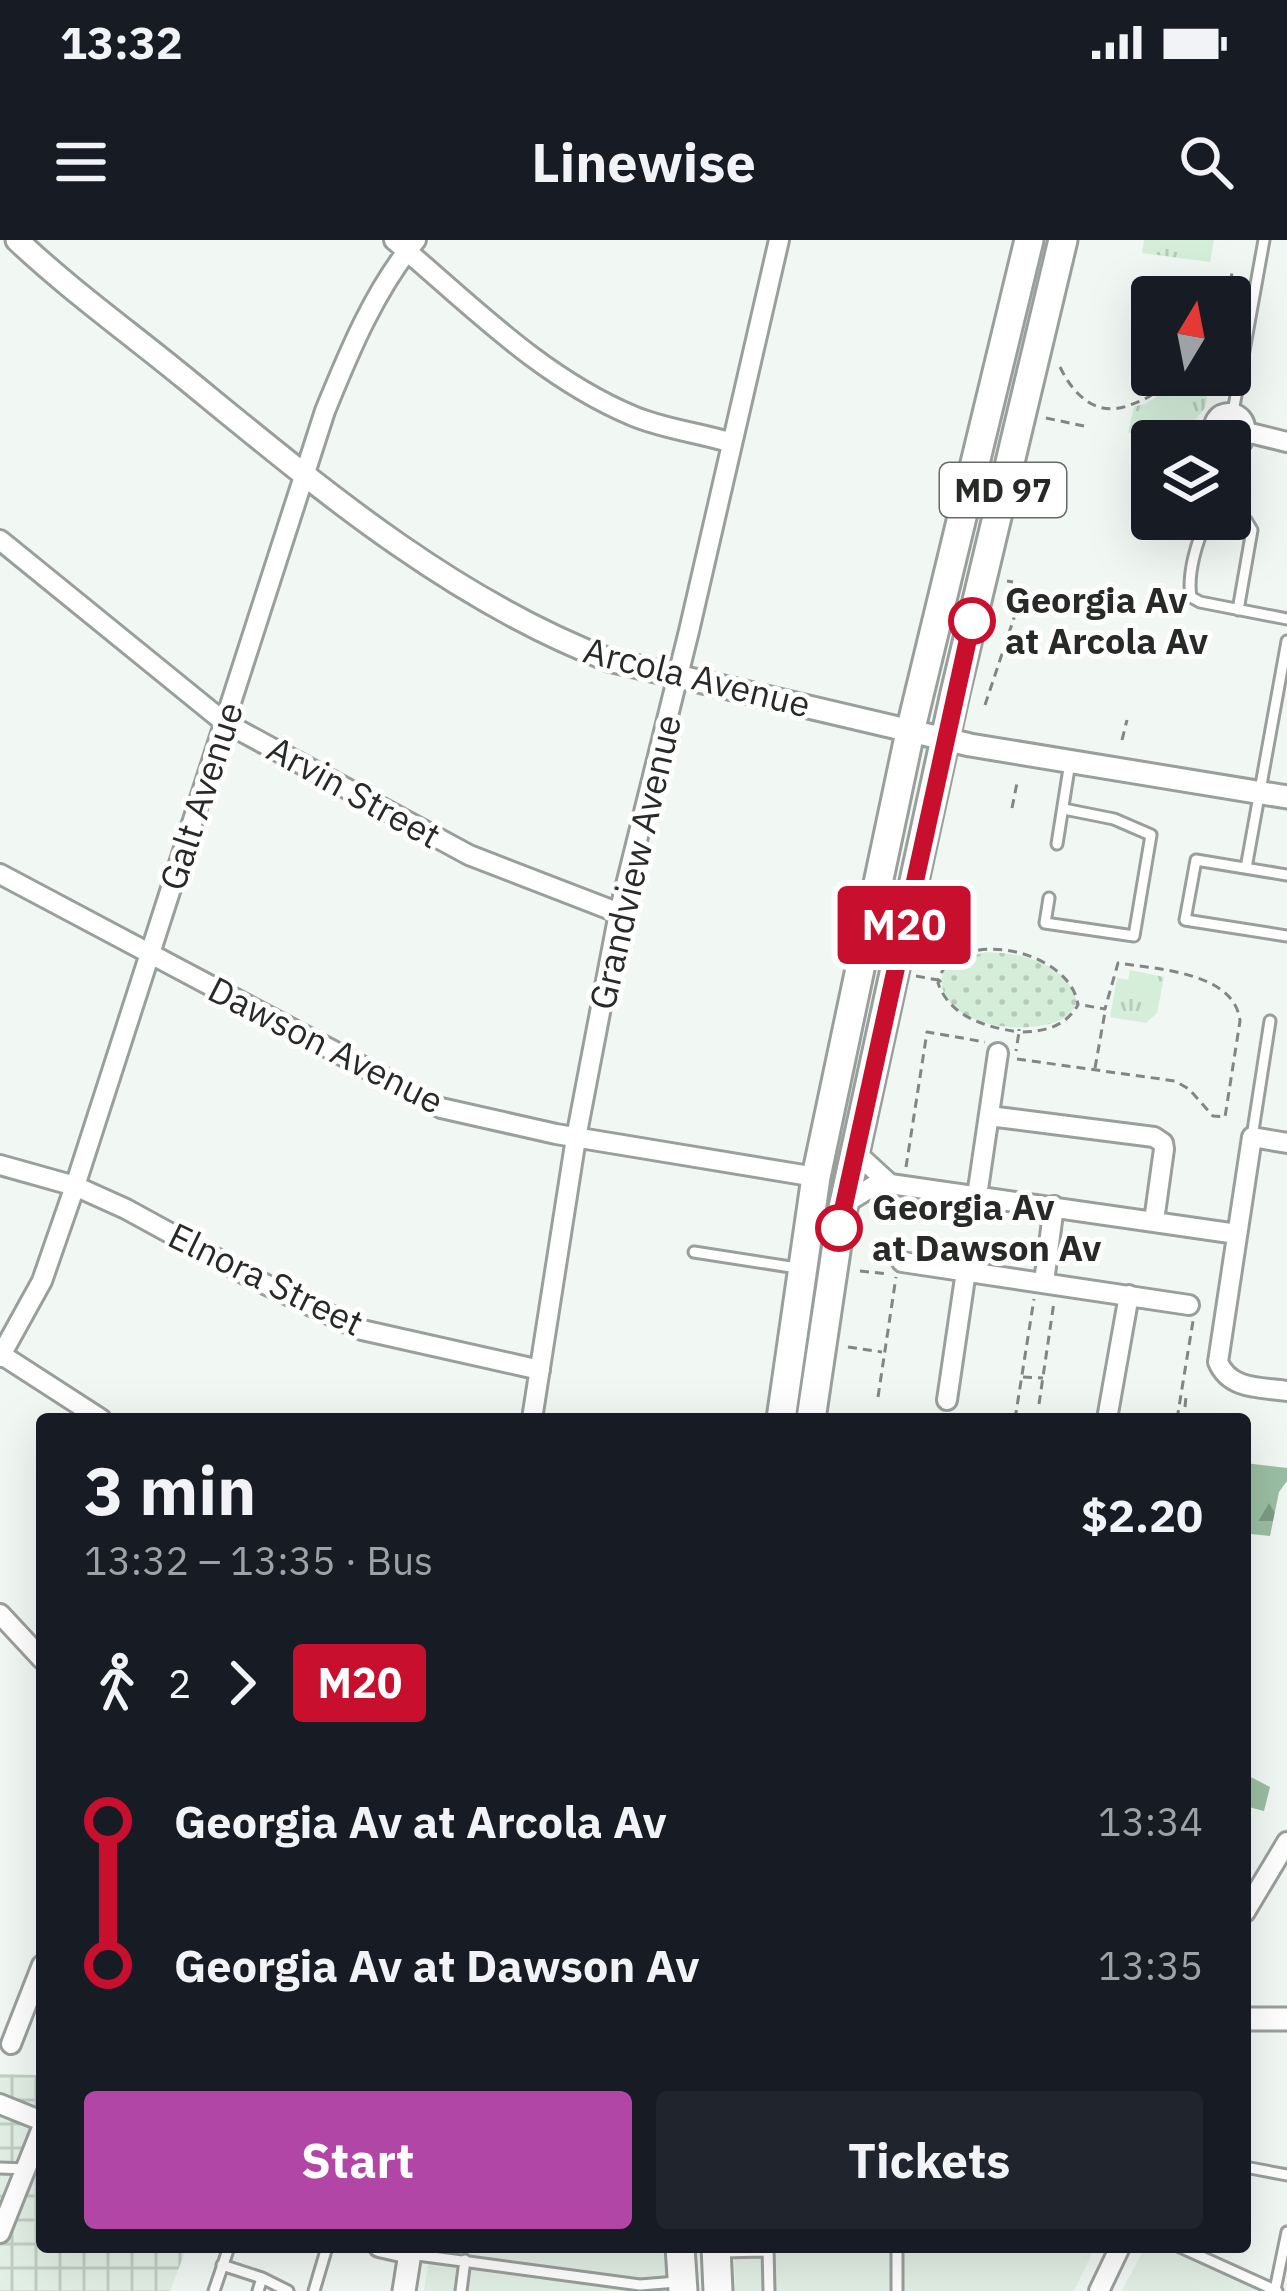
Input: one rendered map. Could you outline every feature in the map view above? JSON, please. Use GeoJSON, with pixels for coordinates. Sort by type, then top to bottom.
{"type":"FeatureCollection","features":[{"type":"Feature","properties":{"kind":"main road","name":"MD 97"},"geometry":{"type":"LineString","coordinates":[[782,1413],[816,1177],[910,732],[1029,240]]}},
{"type":"Feature","properties":{"kind":"main road","name":"MD 97"},"geometry":{"type":"LineString","coordinates":[[812,1413],[855,1152],[945,740],[1063,240]]}},
{"type":"Feature","properties":{"kind":"main road"},"geometry":{"type":"LineString","coordinates":[[842,1216],[816,1177],[855,1152]]}},
{"type":"Feature","properties":{"kind":"main road"},"geometry":{"type":"LineString","coordinates":[[680,2253],[683,2286]]}},
{"type":"Feature","properties":{"kind":"main road"},"geometry":{"type":"LineString","coordinates":[[716,2253],[718,2291]]}},
{"type":"Feature","properties":{"kind":"street","name":"Arcola Avenue"},"geometry":{"type":"LineString","coordinates":[[17,240],[304,476],[443,574],[556,640],[609,660],[945,740],[1287,797]]}},
{"type":"Feature","properties":{"kind":"street","name":"Grandview Avenue"},"geometry":{"type":"LineString","coordinates":[[533,1413],[576,1138],[620,913],[779,240]]}},
{"type":"Feature","properties":{"kind":"street","name":"Galt Avenue"},"geometry":{"type":"LineString","coordinates":[[1,1356],[42,1281],[75,1186],[344,363],[405,244]]}},
{"type":"Feature","properties":{"kind":"street"},"geometry":{"type":"LineString","coordinates":[[405,244],[443,286],[559,378],[635,417],[732,443]]}},
{"type":"Feature","properties":{"kind":"street"},"geometry":{"type":"LineString","coordinates":[[1216,420],[1232,413],[1242,420]]}},
{"type":"Feature","properties":{"kind":"street"},"geometry":{"type":"LineString","coordinates":[[1251,433],[1287,442]]}},
{"type":"Feature","properties":{"kind":"street","name":"Arvin Street"},"geometry":{"type":"LineString","coordinates":[[0,540],[224,722],[469,855],[620,913]]}},
{"type":"Feature","properties":{"kind":"street","name":"Dawson Avenue"},"geometry":{"type":"LineString","coordinates":[[0,874],[441,1108],[576,1138],[816,1177]]}},
{"type":"Feature","properties":{"kind":"street"},"geometry":{"type":"LineString","coordinates":[[976,1196],[996,1048]]}},
{"type":"Feature","properties":{"kind":"street"},"geometry":{"type":"LineString","coordinates":[[989,1116],[1154,1137],[1164,1149],[1154,1221]]}},
{"type":"Feature","properties":{"kind":"street"},"geometry":{"type":"LineString","coordinates":[[1287,1142],[1252,1137],[1218,1362],[1226,1377],[1236,1383],[1287,1390]]}},
{"type":"Feature","properties":{"kind":"street"},"geometry":{"type":"LineString","coordinates":[[855,1152],[890,1184]]}},
{"type":"Feature","properties":{"kind":"street","name":"Elnora Street"},"geometry":{"type":"LineString","coordinates":[[0,1165],[75,1186],[126,1209],[254,1280],[362,1330],[541,1370]]}},
{"type":"Feature","properties":{"kind":"street"},"geometry":{"type":"LineString","coordinates":[[842,1216],[875,1185],[890,1184],[1237,1234]]}},
{"type":"Feature","properties":{"kind":"street"},"geometry":{"type":"LineString","coordinates":[[1039,1290],[1054,1206]]}},
{"type":"Feature","properties":{"kind":"street"},"geometry":{"type":"LineString","coordinates":[[899,1268],[966,1271],[1039,1290],[1129,1295],[1191,1313]]}},
{"type":"Feature","properties":{"kind":"street"},"geometry":{"type":"LineString","coordinates":[[947,1400],[966,1271]]}},
{"type":"Feature","properties":{"kind":"street"},"geometry":{"type":"LineString","coordinates":[[1108,1413],[1129,1295]]}},
{"type":"Feature","properties":{"kind":"street"},"geometry":{"type":"LineString","coordinates":[[1,1356],[91,1413]]}},
{"type":"Feature","properties":{"kind":"street"},"geometry":{"type":"LineString","coordinates":[[0,1614],[36,1653]]}},
{"type":"Feature","properties":{"kind":"street"},"geometry":{"type":"LineString","coordinates":[[1251,1902],[1287,1842]]}},
{"type":"Feature","properties":{"kind":"street"},"geometry":{"type":"LineString","coordinates":[[11,2044],[36,1980]]}},
{"type":"Feature","properties":{"kind":"street"},"geometry":{"type":"LineString","coordinates":[[1251,2019],[1287,2019]]}},
{"type":"Feature","properties":{"kind":"street"},"geometry":{"type":"LineString","coordinates":[[0,2104],[36,2122]]}},
{"type":"Feature","properties":{"kind":"street"},"geometry":{"type":"LineString","coordinates":[[0,2233],[36,2142]]}},
{"type":"Feature","properties":{"kind":"street"},"geometry":{"type":"LineString","coordinates":[[404,2291],[410,2253]]}},
{"type":"Feature","properties":{"kind":"street"},"geometry":{"type":"LineString","coordinates":[[1099,2291],[1117,2253]]}},
{"type":"Feature","properties":{"kind":"lane"},"geometry":{"type":"LineString","coordinates":[[1232,413],[1264,240]]}},
{"type":"Feature","properties":{"kind":"lane"},"geometry":{"type":"LineString","coordinates":[[1200,540],[1190,578],[1191,597],[1287,619]]}},
{"type":"Feature","properties":{"kind":"lane"},"geometry":{"type":"LineString","coordinates":[[1238,610],[1250,540]]}},
{"type":"Feature","properties":{"kind":"lane"},"geometry":{"type":"LineString","coordinates":[[1246,868],[1287,641]]}},
{"type":"Feature","properties":{"kind":"lane"},"geometry":{"type":"LineString","coordinates":[[1057,844],[1070,762]]}},
{"type":"Feature","properties":{"kind":"lane"},"geometry":{"type":"LineString","coordinates":[[1049,898],[1045,923],[1135,936],[1151,835],[1114,819],[1064,809]]}},
{"type":"Feature","properties":{"kind":"lane"},"geometry":{"type":"LineString","coordinates":[[1287,875],[1196,860],[1185,920],[1287,936]]}},
{"type":"Feature","properties":{"kind":"lane"},"geometry":{"type":"LineString","coordinates":[[1252,1137],[1270,1021]]}},
{"type":"Feature","properties":{"kind":"lane"},"geometry":{"type":"LineString","coordinates":[[694,1252],[802,1269]]}},
{"type":"Feature","properties":{"kind":"lane"},"geometry":{"type":"LineString","coordinates":[[0,2168],[26,2169]]}},
{"type":"Feature","properties":{"kind":"lane"},"geometry":{"type":"LineString","coordinates":[[1251,2169],[1287,2175]]}},
{"type":"Feature","properties":{"kind":"lane"},"geometry":{"type":"LineString","coordinates":[[1197,2253],[1276,2291],[1287,2232]]}},
{"type":"Feature","properties":{"kind":"lane"},"geometry":{"type":"LineString","coordinates":[[214,2291],[227,2253]]}},
{"type":"Feature","properties":{"kind":"lane"},"geometry":{"type":"LineString","coordinates":[[314,2291],[325,2253]]}},
{"type":"Feature","properties":{"kind":"lane"},"geometry":{"type":"LineString","coordinates":[[426,2253],[640,2285],[683,2286]]}},
{"type":"Feature","properties":{"kind":"lane"},"geometry":{"type":"LineString","coordinates":[[768,2253],[769,2291]]}},
{"type":"Feature","properties":{"kind":"lane"},"geometry":{"type":"LineString","coordinates":[[897,2253],[897,2291]]}},
{"type":"Feature","properties":{"kind":"lane"},"geometry":{"type":"LineString","coordinates":[[461,2291],[465,2260]]}},
{"type":"Feature","properties":{"kind":"lane"},"geometry":{"type":"LineString","coordinates":[[222,2265],[288,2291]]}},
{"type":"Feature","properties":{"kind":"lane"},"geometry":{"type":"LineString","coordinates":[[258,2291],[262,2278]]}},
{"type":"Feature","properties":{"kind":"path"},"geometry":{"type":"LineString","coordinates":[[1060,367],[1089,405],[1122,410],[1153,396]]}},
{"type":"Feature","properties":{"kind":"path"},"geometry":{"type":"LineString","coordinates":[[1046,418],[1084,426]]}},
{"type":"Feature","properties":{"kind":"path"},"geometry":{"type":"LineString","coordinates":[[1161,593],[1171,592]]}},
{"type":"Feature","properties":{"kind":"path"},"geometry":{"type":"LineString","coordinates":[[985,705],[1020,600]]}},
{"type":"Feature","properties":{"kind":"path"},"geometry":{"type":"LineString","coordinates":[[1122,740],[1127,720]]}},
{"type":"Feature","properties":{"kind":"path"},"geometry":{"type":"LineString","coordinates":[[1012,808],[1017,783]]}},
{"type":"Feature","properties":{"kind":"path"},"geometry":{"type":"LineString","coordinates":[[986,950],[1020,953],[1060,971],[1073,985],[1077,1005],[1071,1017],[1054,1026],[991,1027],[959,1012],[943,996],[939,980],[942,969],[959,956],[986,950]]}},
{"type":"Feature","properties":{"kind":"path"},"geometry":{"type":"LineString","coordinates":[[1019,1030],[1015,1058],[1095,1070],[1177,1082],[1190,1088],[1213,1116],[1225,1118],[1240,1022],[1238,1008],[1198,978],[1118,963],[1095,1070]]}},
{"type":"Feature","properties":{"kind":"path"},"geometry":{"type":"LineString","coordinates":[[914,976],[939,980]]}},
{"type":"Feature","properties":{"kind":"path"},"geometry":{"type":"LineString","coordinates":[[1077,1005],[1106,1010]]}},
{"type":"Feature","properties":{"kind":"path"},"geometry":{"type":"LineString","coordinates":[[906,1168],[927,1032],[996,1048]]}},
{"type":"Feature","properties":{"kind":"path"},"geometry":{"type":"LineString","coordinates":[[878,1397],[899,1268]]}},
{"type":"Feature","properties":{"kind":"path"},"geometry":{"type":"LineString","coordinates":[[1016,1413],[1039,1290]]}},
{"type":"Feature","properties":{"kind":"path"},"geometry":{"type":"LineString","coordinates":[[1039,1404],[1054,1300]]}},
{"type":"Feature","properties":{"kind":"path"},"geometry":{"type":"LineString","coordinates":[[1178,1413],[1191,1313]]}},
{"type":"Feature","properties":{"kind":"path"},"geometry":{"type":"LineString","coordinates":[[848,1347],[884,1352]]}},
{"type":"Feature","properties":{"kind":"path"},"geometry":{"type":"LineString","coordinates":[[1022,1378],[1043,1378]]}},
{"type":"Feature","properties":{"kind":"path"},"geometry":{"type":"LineString","coordinates":[[1185,1407],[1186,1396]]}},
{"type":"Feature","properties":{"kind":"shaded area"},"geometry":{"type":"Polygon","coordinates":[[[0,2074],[36,2075],[36,2253],[185,2253],[170,2291],[0,2291],[0,2074]]]}},
{"type":"Feature","properties":{"kind":"shaded area"},"geometry":{"type":"Polygon","coordinates":[[[430,2253],[665,2253],[667,2291],[424,2291],[430,2253]]]}},
{"type":"Feature","properties":{"kind":"shaded area"},"geometry":{"type":"Polygon","coordinates":[[[734,2253],[1092,2253],[1074,2291],[735,2291],[734,2253]]]}},
{"type":"Feature","properties":{"kind":"shaded area"},"geometry":{"type":"Polygon","coordinates":[[[1142,2253],[1181,2253],[1265,2291],[1122,2291],[1142,2253]]]}},
{"type":"Feature","properties":{"kind":"green space"},"geometry":{"type":"Polygon","coordinates":[[[1144,240],[1214,240],[1210,262],[1142,253],[1144,240]]]}},
{"type":"Feature","properties":{"kind":"green space"},"geometry":{"type":"Polygon","coordinates":[[[1156,396],[1206,396],[1207,401],[1194,420],[1131,420],[1128,433],[1134,406],[1156,396]]]}},
{"type":"Feature","properties":{"kind":"green space"},"geometry":{"type":"Polygon","coordinates":[[[986,952],[1028,958],[1057,972],[1076,1000],[1069,1015],[1021,1028],[965,1015],[947,998],[942,974],[954,961],[986,952]]]}},
{"type":"Feature","properties":{"kind":"green space"},"geometry":{"type":"Polygon","coordinates":[[[1130,970],[1164,977],[1157,1013],[1146,1023],[1110,1017],[1117,978],[1128,980],[1130,970]]]}},
{"type":"Feature","properties":{"kind":"green space"},"geometry":{"type":"Polygon","coordinates":[[[1251,1464],[1287,1468],[1270,1536],[1251,1534],[1251,1464]]]}},
{"type":"Feature","properties":{"kind":"green space"},"geometry":{"type":"Polygon","coordinates":[[[1251,1777],[1270,1787],[1264,1811],[1251,1808],[1251,1777]]]}},
{"type":"Feature","properties":{"kind":"bus line","name":"M20"},"geometry":{"type":"LineString","coordinates":[[839,1228],[972,621]]}},
{"type":"Feature","properties":{"kind":"place","name":"Georgia Av at Arcola Av"},"geometry":{"type":"Point","coordinates":[972,621]}},
{"type":"Feature","properties":{"kind":"place","name":"Georgia Av at Dawson Av"},"geometry":{"type":"Point","coordinates":[839,1228]}}]}
